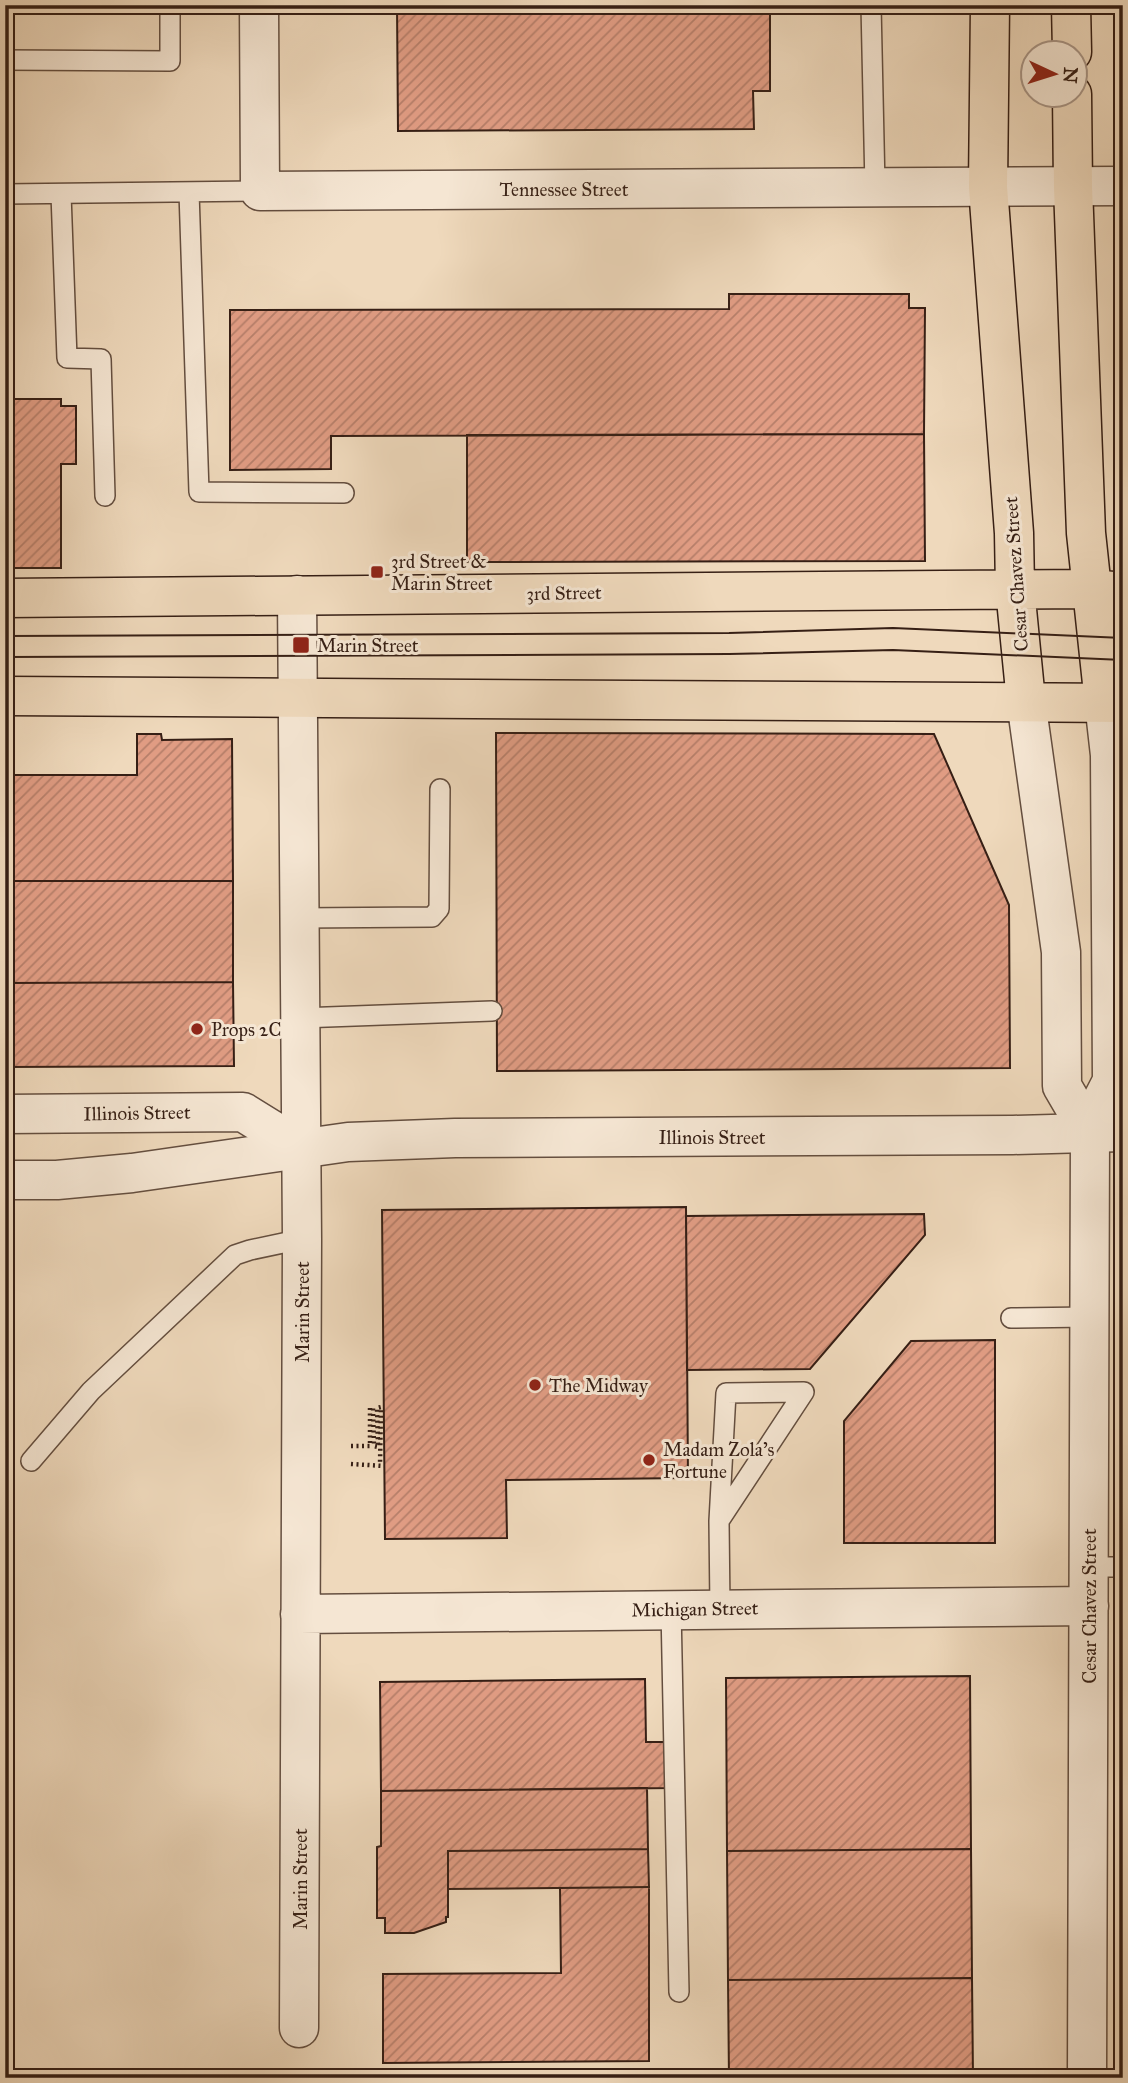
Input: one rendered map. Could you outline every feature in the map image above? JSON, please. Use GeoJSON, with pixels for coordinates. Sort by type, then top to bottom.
{"type":"FeatureCollection","features":[{"type":"Feature","properties":{"kind":"main road","name":"Cesar Chavez Street"},"geometry":{"type":"LineString","coordinates":[[990,5],[988,187],[1014,533],[1015,589],[1026,701]]}},
{"type":"Feature","properties":{"kind":"main road"},"geometry":{"type":"LineString","coordinates":[[1071,5],[1072,38]]}},
{"type":"Feature","properties":{"kind":"main road","name":"Cesar Chavez Street"},"geometry":{"type":"LineString","coordinates":[[1072,108],[1086,533],[1107,591],[1113,703]]}},
{"type":"Feature","properties":{"kind":"main road","name":"3rd Street"},"geometry":{"type":"LineString","coordinates":[[5,598],[1015,589],[1107,591]]}},
{"type":"Feature","properties":{"kind":"main road"},"geometry":{"type":"LineString","coordinates":[[5,695],[1113,703]]}},
{"type":"Feature","properties":{"kind":"street"},"geometry":{"type":"LineString","coordinates":[[259,5],[260,191]]}},
{"type":"Feature","properties":{"kind":"street","name":"Tennessee Street"},"geometry":{"type":"LineString","coordinates":[[260,191],[1123,186]]}},
{"type":"Feature","properties":{"kind":"street","name":"Marin Street"},"geometry":{"type":"LineString","coordinates":[[297,596],[302,1239],[299,2028]]}},
{"type":"Feature","properties":{"kind":"street","name":"Cesar Chavez Street"},"geometry":{"type":"LineString","coordinates":[[1026,701],[1061,952],[1062,1086],[1106,1133]]}},
{"type":"Feature","properties":{"kind":"street","name":"Cesar Chavez Street"},"geometry":{"type":"LineString","coordinates":[[1087,2078],[1089,1606],[1106,1567],[1089,1317],[1106,1133],[1093,1118],[1112,1081],[1110,755],[1113,703]]}},
{"type":"Feature","properties":{"kind":"street","name":"Illinois Street"},"geometry":{"type":"LineString","coordinates":[[5,1114],[243,1112],[301,1148]]}},
{"type":"Feature","properties":{"kind":"street","name":"Illinois Street"},"geometry":{"type":"LineString","coordinates":[[5,1180],[57,1180],[132,1173],[348,1142],[455,1138],[1106,1133]]}},
{"type":"Feature","properties":{"kind":"street","name":"Michigan Street"},"geometry":{"type":"LineString","coordinates":[[300,1614],[1089,1606]]}},
{"type":"Feature","properties":{"kind":"lane"},"geometry":{"type":"LineString","coordinates":[[5,60],[170,61],[170,5]]}},
{"type":"Feature","properties":{"kind":"lane"},"geometry":{"type":"LineString","coordinates":[[871,5],[874,187]]}},
{"type":"Feature","properties":{"kind":"lane","name":"Tennessee Street"},"geometry":{"type":"LineString","coordinates":[[5,194],[260,191]]}},
{"type":"Feature","properties":{"kind":"lane"},"geometry":{"type":"LineString","coordinates":[[189,192],[199,492],[344,493]]}},
{"type":"Feature","properties":{"kind":"lane"},"geometry":{"type":"LineString","coordinates":[[61,194],[67,358],[101,359],[105,496]]}},
{"type":"Feature","properties":{"kind":"lane"},"geometry":{"type":"LineString","coordinates":[[300,918],[432,917],[439,909],[440,789]]}},
{"type":"Feature","properties":{"kind":"lane"},"geometry":{"type":"LineString","coordinates":[[300,1018],[492,1011]]}},
{"type":"Feature","properties":{"kind":"lane"},"geometry":{"type":"LineString","coordinates":[[31,1461],[91,1391],[235,1255],[302,1239]]}},
{"type":"Feature","properties":{"kind":"lane"},"geometry":{"type":"LineString","coordinates":[[1011,1318],[1089,1317]]}},
{"type":"Feature","properties":{"kind":"lane"},"geometry":{"type":"LineString","coordinates":[[719,1521],[804,1392],[726,1393],[719,1521],[720,1608]]}},
{"type":"Feature","properties":{"kind":"lane"},"geometry":{"type":"LineString","coordinates":[[671,1609],[679,1992]]}},
{"type":"Feature","properties":{"kind":"path"},"geometry":{"type":"LineString","coordinates":[[351,1446],[370,1446],[370,1408],[373,1408],[374,1446],[378,1447],[377,1408],[381,1407],[382,1466],[351,1464]]}},
{"type":"Feature","properties":{"kind":"building"},"geometry":{"type":"Polygon","coordinates":[[[397,5],[770,5],[770,91],[753,91],[754,129],[398,131],[397,5]]]}},
{"type":"Feature","properties":{"kind":"building"},"geometry":{"type":"Polygon","coordinates":[[[729,294],[909,294],[909,308],[925,308],[924,434],[331,436],[331,469],[230,470],[230,310],[729,309],[729,294]]]}},
{"type":"Feature","properties":{"kind":"building"},"geometry":{"type":"Polygon","coordinates":[[[5,300],[12,300],[12,399],[5,399],[5,300]]]}},
{"type":"Feature","properties":{"kind":"building"},"geometry":{"type":"Polygon","coordinates":[[[5,399],[61,399],[61,406],[76,406],[76,464],[61,464],[61,568],[5,568],[5,399]]]}},
{"type":"Feature","properties":{"kind":"building"},"geometry":{"type":"Polygon","coordinates":[[[924,434],[925,561],[467,562],[467,435],[924,434]]]}},
{"type":"Feature","properties":{"kind":"building"},"geometry":{"type":"Polygon","coordinates":[[[496,733],[934,734],[1009,905],[1010,1068],[497,1071],[496,733]]]}},
{"type":"Feature","properties":{"kind":"building"},"geometry":{"type":"Polygon","coordinates":[[[137,734],[161,734],[162,740],[232,739],[233,881],[5,881],[5,775],[137,775],[137,734]]]}},
{"type":"Feature","properties":{"kind":"building"},"geometry":{"type":"Polygon","coordinates":[[[5,881],[233,881],[233,982],[5,983],[5,881]]]}},
{"type":"Feature","properties":{"kind":"building"},"geometry":{"type":"Polygon","coordinates":[[[233,982],[234,1066],[5,1067],[5,983],[233,982]]]}},
{"type":"Feature","properties":{"kind":"building","name":"The Midway"},"geometry":{"type":"Polygon","coordinates":[[[686,1207],[688,1478],[506,1480],[507,1538],[385,1539],[382,1210],[686,1207]]]}},
{"type":"Feature","properties":{"kind":"building"},"geometry":{"type":"Polygon","coordinates":[[[924,1214],[925,1235],[810,1369],[687,1370],[686,1216],[924,1214]]]}},
{"type":"Feature","properties":{"kind":"building"},"geometry":{"type":"Polygon","coordinates":[[[995,1340],[995,1543],[844,1543],[844,1421],[911,1341],[995,1340]]]}},
{"type":"Feature","properties":{"kind":"building"},"geometry":{"type":"Polygon","coordinates":[[[970,1676],[971,1849],[727,1851],[726,1678],[970,1676]]]}},
{"type":"Feature","properties":{"kind":"building"},"geometry":{"type":"Polygon","coordinates":[[[645,1679],[646,1742],[672,1742],[672,1788],[381,1791],[380,1682],[645,1679]]]}},
{"type":"Feature","properties":{"kind":"building"},"geometry":{"type":"Polygon","coordinates":[[[647,1788],[648,1849],[448,1851],[446,1922],[414,1933],[385,1933],[385,1918],[377,1918],[377,1847],[381,1846],[381,1791],[647,1788]]]}},
{"type":"Feature","properties":{"kind":"building"},"geometry":{"type":"Polygon","coordinates":[[[648,1849],[649,1887],[448,1889],[448,1851],[648,1849]]]}},
{"type":"Feature","properties":{"kind":"building"},"geometry":{"type":"Polygon","coordinates":[[[971,1849],[972,1978],[728,1980],[727,1851],[971,1849]]]}},
{"type":"Feature","properties":{"kind":"building"},"geometry":{"type":"Polygon","coordinates":[[[649,1887],[649,2061],[383,2063],[383,1974],[561,1973],[560,1888],[649,1887]]]}},
{"type":"Feature","properties":{"kind":"building"},"geometry":{"type":"Polygon","coordinates":[[[972,1978],[973,2078],[729,2078],[728,1980],[972,1978]]]}},
{"type":"Feature","properties":{"kind":"tram line"},"geometry":{"type":"LineString","coordinates":[[5,636],[729,633],[893,628],[1123,638]]}},
{"type":"Feature","properties":{"kind":"tram line"},"geometry":{"type":"LineString","coordinates":[[5,657],[729,654],[893,650],[1123,660]]}},
{"type":"Feature","properties":{"kind":"place","name":"3rd Street & Marin Street"},"geometry":{"type":"Point","coordinates":[377,572]}},
{"type":"Feature","properties":{"kind":"place","name":"Marin Street"},"geometry":{"type":"Point","coordinates":[301,645]}},
{"type":"Feature","properties":{"kind":"place","name":"Props 2C"},"geometry":{"type":"Point","coordinates":[197,1029]}},
{"type":"Feature","properties":{"kind":"place","name":"The Midway"},"geometry":{"type":"Point","coordinates":[535,1385]}},
{"type":"Feature","properties":{"kind":"place","name":"Madam Zola's Fortune"},"geometry":{"type":"Point","coordinates":[649,1460]}}]}
